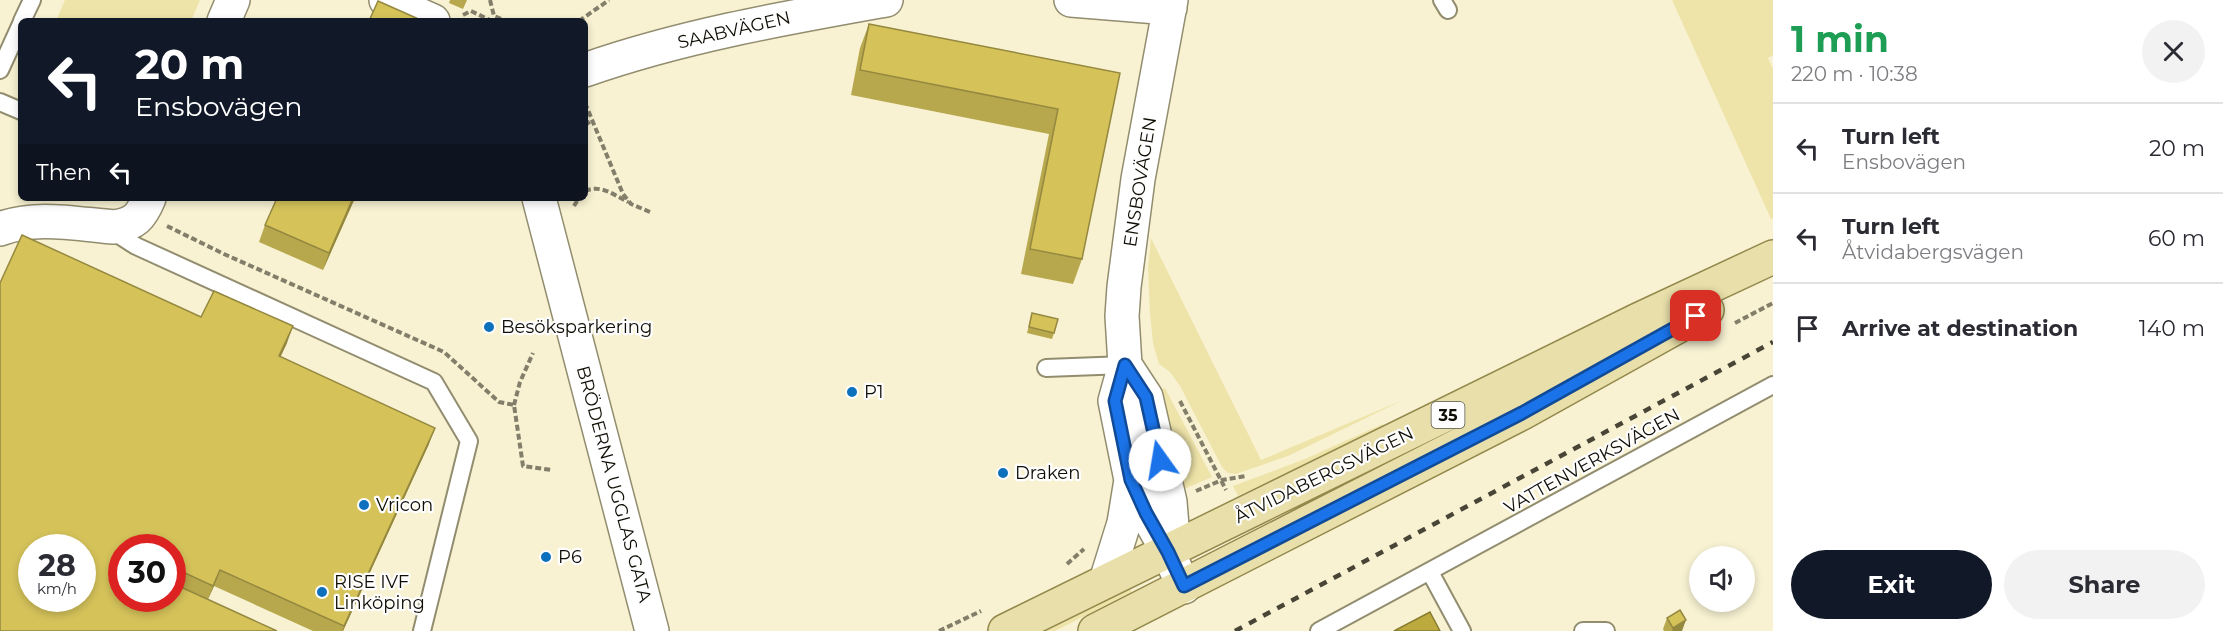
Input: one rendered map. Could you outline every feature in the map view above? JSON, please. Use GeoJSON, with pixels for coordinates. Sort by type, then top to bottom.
{"type":"FeatureCollection","features":[{"type":"Feature","properties":{"kind":"main road","name":"ÅTVIDABERGSVÄGEN"},"geometry":{"type":"LineString","coordinates":[[1005,631],[1638,320],[1773,257]]}},
{"type":"Feature","properties":{"kind":"main road","name":"ÅTVIDABERGSVÄGEN"},"geometry":{"type":"LineString","coordinates":[[1095,631],[1522,413],[1773,273]]}},
{"type":"Feature","properties":{"kind":"street"},"geometry":{"type":"LineString","coordinates":[[225,18],[233,0]]}},
{"type":"Feature","properties":{"kind":"street"},"geometry":{"type":"LineString","coordinates":[[386,0],[441,18]]}},
{"type":"Feature","properties":{"kind":"street","name":"SAABVÄGEN"},"geometry":{"type":"LineString","coordinates":[[588,69],[627,56],[773,20],[886,0]]}},
{"type":"Feature","properties":{"kind":"street"},"geometry":{"type":"LineString","coordinates":[[1071,0],[1171,4]]}},
{"type":"Feature","properties":{"kind":"street","name":"ENSBOVÄGEN"},"geometry":{"type":"LineString","coordinates":[[1171,4],[1138,179],[1122,316],[1125,365],[1115,401],[1131,480],[1184,586]]}},
{"type":"Feature","properties":{"kind":"street"},"geometry":{"type":"LineString","coordinates":[[0,229],[11,224],[33,222],[114,227],[133,221],[142,214],[148,201]]}},
{"type":"Feature","properties":{"kind":"street","name":"BRÖDERNA UGGLAS GATA"},"geometry":{"type":"LineString","coordinates":[[540,201],[652,631]]}},
{"type":"Feature","properties":{"kind":"street","name":"ENSBOVÄGEN"},"geometry":{"type":"LineString","coordinates":[[1125,365],[1146,397],[1170,502],[1172,526],[1168,552]]}},
{"type":"Feature","properties":{"kind":"street","name":"ENSBOVÄGEN"},"geometry":{"type":"LineString","coordinates":[[1107,581],[1124,524],[1131,480]]}},
{"type":"Feature","properties":{"kind":"lane"},"geometry":{"type":"LineString","coordinates":[[24,18],[32,0]]}},
{"type":"Feature","properties":{"kind":"lane"},"geometry":{"type":"LineString","coordinates":[[0,70],[18,31]]}},
{"type":"Feature","properties":{"kind":"lane"},"geometry":{"type":"LineString","coordinates":[[0,102],[18,110]]}},
{"type":"Feature","properties":{"kind":"lane"},"geometry":{"type":"LineString","coordinates":[[114,227],[122,237],[136,246],[434,382],[469,441],[422,631]]}},
{"type":"Feature","properties":{"kind":"lane"},"geometry":{"type":"LineString","coordinates":[[1046,368],[1125,365]]}},
{"type":"Feature","properties":{"kind":"lane","name":"VATTENVERKSVÄGEN"},"geometry":{"type":"LineString","coordinates":[[1319,631],[1773,385]]}},
{"type":"Feature","properties":{"kind":"lane"},"geometry":{"type":"LineString","coordinates":[[1430,572],[1462,631]]}},
{"type":"Feature","properties":{"kind":"lane"},"geometry":{"type":"LineString","coordinates":[[1583,631],[1606,631]]}},
{"type":"Feature","properties":{"kind":"path"},"geometry":{"type":"LineString","coordinates":[[490,0],[494,16],[499,18]]}},
{"type":"Feature","properties":{"kind":"path"},"geometry":{"type":"LineString","coordinates":[[583,18],[609,0]]}},
{"type":"Feature","properties":{"kind":"path"},"geometry":{"type":"LineString","coordinates":[[447,18],[471,11],[486,18]]}},
{"type":"Feature","properties":{"kind":"path"},"geometry":{"type":"LineString","coordinates":[[588,110],[623,194],[631,204]]}},
{"type":"Feature","properties":{"kind":"path"},"geometry":{"type":"LineString","coordinates":[[588,123],[592,120]]}},
{"type":"Feature","properties":{"kind":"path"},"geometry":{"type":"LineString","coordinates":[[588,189],[605,190],[650,212]]}},
{"type":"Feature","properties":{"kind":"path"},"geometry":{"type":"LineString","coordinates":[[574,206],[577,201]]}},
{"type":"Feature","properties":{"kind":"path"},"geometry":{"type":"LineString","coordinates":[[514,405],[520,382],[533,353]]}},
{"type":"Feature","properties":{"kind":"path"},"geometry":{"type":"LineString","coordinates":[[1175,391],[1239,517]]}},
{"type":"Feature","properties":{"kind":"shaded area"},"geometry":{"type":"Polygon","coordinates":[[[65,0],[200,0],[192,18],[57,18],[65,0]]]}},
{"type":"Feature","properties":{"kind":"shaded area"},"geometry":{"type":"Polygon","coordinates":[[[1672,0],[1773,0],[1773,55],[1768,58],[1773,69],[1773,218],[1771,219],[1672,0]]]}},
{"type":"Feature","properties":{"kind":"shaded area"},"geometry":{"type":"Polygon","coordinates":[[[1151,238],[1261,460],[1403,400],[1288,456],[1236,474],[1228,473],[1222,467],[1180,386],[1170,372],[1159,364],[1153,343],[1150,313],[1148,268],[1151,238]]]}},
{"type":"Feature","properties":{"kind":"shaded area"},"geometry":{"type":"Polygon","coordinates":[[[1165,388],[1212,477],[1184,489],[1157,392],[1165,388]]]}},
{"type":"Feature","properties":{"kind":"shaded area"},"geometry":{"type":"Polygon","coordinates":[[[1383,424],[1384,427],[1238,496],[1233,486],[1305,459],[1383,424]]]}},
{"type":"Feature","properties":{"kind":"shaded area"},"geometry":{"type":"Polygon","coordinates":[[[1130,589],[1132,592],[1055,631],[1044,631],[1130,589]]]}},
{"type":"Feature","properties":{"kind":"shaded area"},"geometry":{"type":"Polygon","coordinates":[[[1430,612],[1440,631],[1394,631],[1430,612]]]}},
{"type":"Feature","properties":{"kind":"building"},"geometry":{"type":"Polygon","coordinates":[[[378,1],[416,18],[370,18],[378,1]]]}},
{"type":"Feature","properties":{"kind":"building"},"geometry":{"type":"Polygon","coordinates":[[[869,24],[1120,73],[1082,259],[1030,249],[1058,109],[860,70],[869,24]]]}},
{"type":"Feature","properties":{"kind":"building"},"geometry":{"type":"Polygon","coordinates":[[[276,201],[352,201],[329,253],[265,225],[276,201]]]}},
{"type":"Feature","properties":{"kind":"building"},"geometry":{"type":"Polygon","coordinates":[[[22,235],[201,317],[214,291],[293,326],[279,356],[435,428],[344,626],[220,570],[213,586],[186,573],[186,534],[108,534],[108,612],[186,612],[186,589],[277,631],[0,631],[0,283],[22,235]]]}},
{"type":"Feature","properties":{"kind":"building"},"geometry":{"type":"Polygon","coordinates":[[[1032,313],[1058,319],[1054,333],[1029,327],[1032,313]]]}},
{"type":"Feature","properties":{"kind":"building"},"geometry":{"type":"Polygon","coordinates":[[[1680,610],[1686,620],[1673,628],[1667,618],[1680,610]]]}},
{"type":"Feature","properties":{"kind":"railway"},"geometry":{"type":"LineString","coordinates":[[1235,631],[1773,342]]}},
{"type":"Feature","properties":{"kind":"place","name":"Besöksparkering"},"geometry":{"type":"Point","coordinates":[489,327]}},
{"type":"Feature","properties":{"kind":"place","name":"P1"},"geometry":{"type":"Point","coordinates":[852,392]}},
{"type":"Feature","properties":{"kind":"place","name":"Draken"},"geometry":{"type":"Point","coordinates":[1003,473]}},
{"type":"Feature","properties":{"kind":"place","name":"Vricon"},"geometry":{"type":"Point","coordinates":[364,505]}},
{"type":"Feature","properties":{"kind":"place","name":"P6"},"geometry":{"type":"Point","coordinates":[546,557]}},
{"type":"Feature","properties":{"kind":"place","name":"RISE IVF Linköping"},"geometry":{"type":"Point","coordinates":[322,592]}},
{"type":"Feature","properties":{"kind":"route"},"geometry":{"type":"LineString","coordinates":[[1160,460],[1146,397],[1125,365],[1115,401],[1131,480],[1184,586],[1522,413],[1696,316]]}}]}
